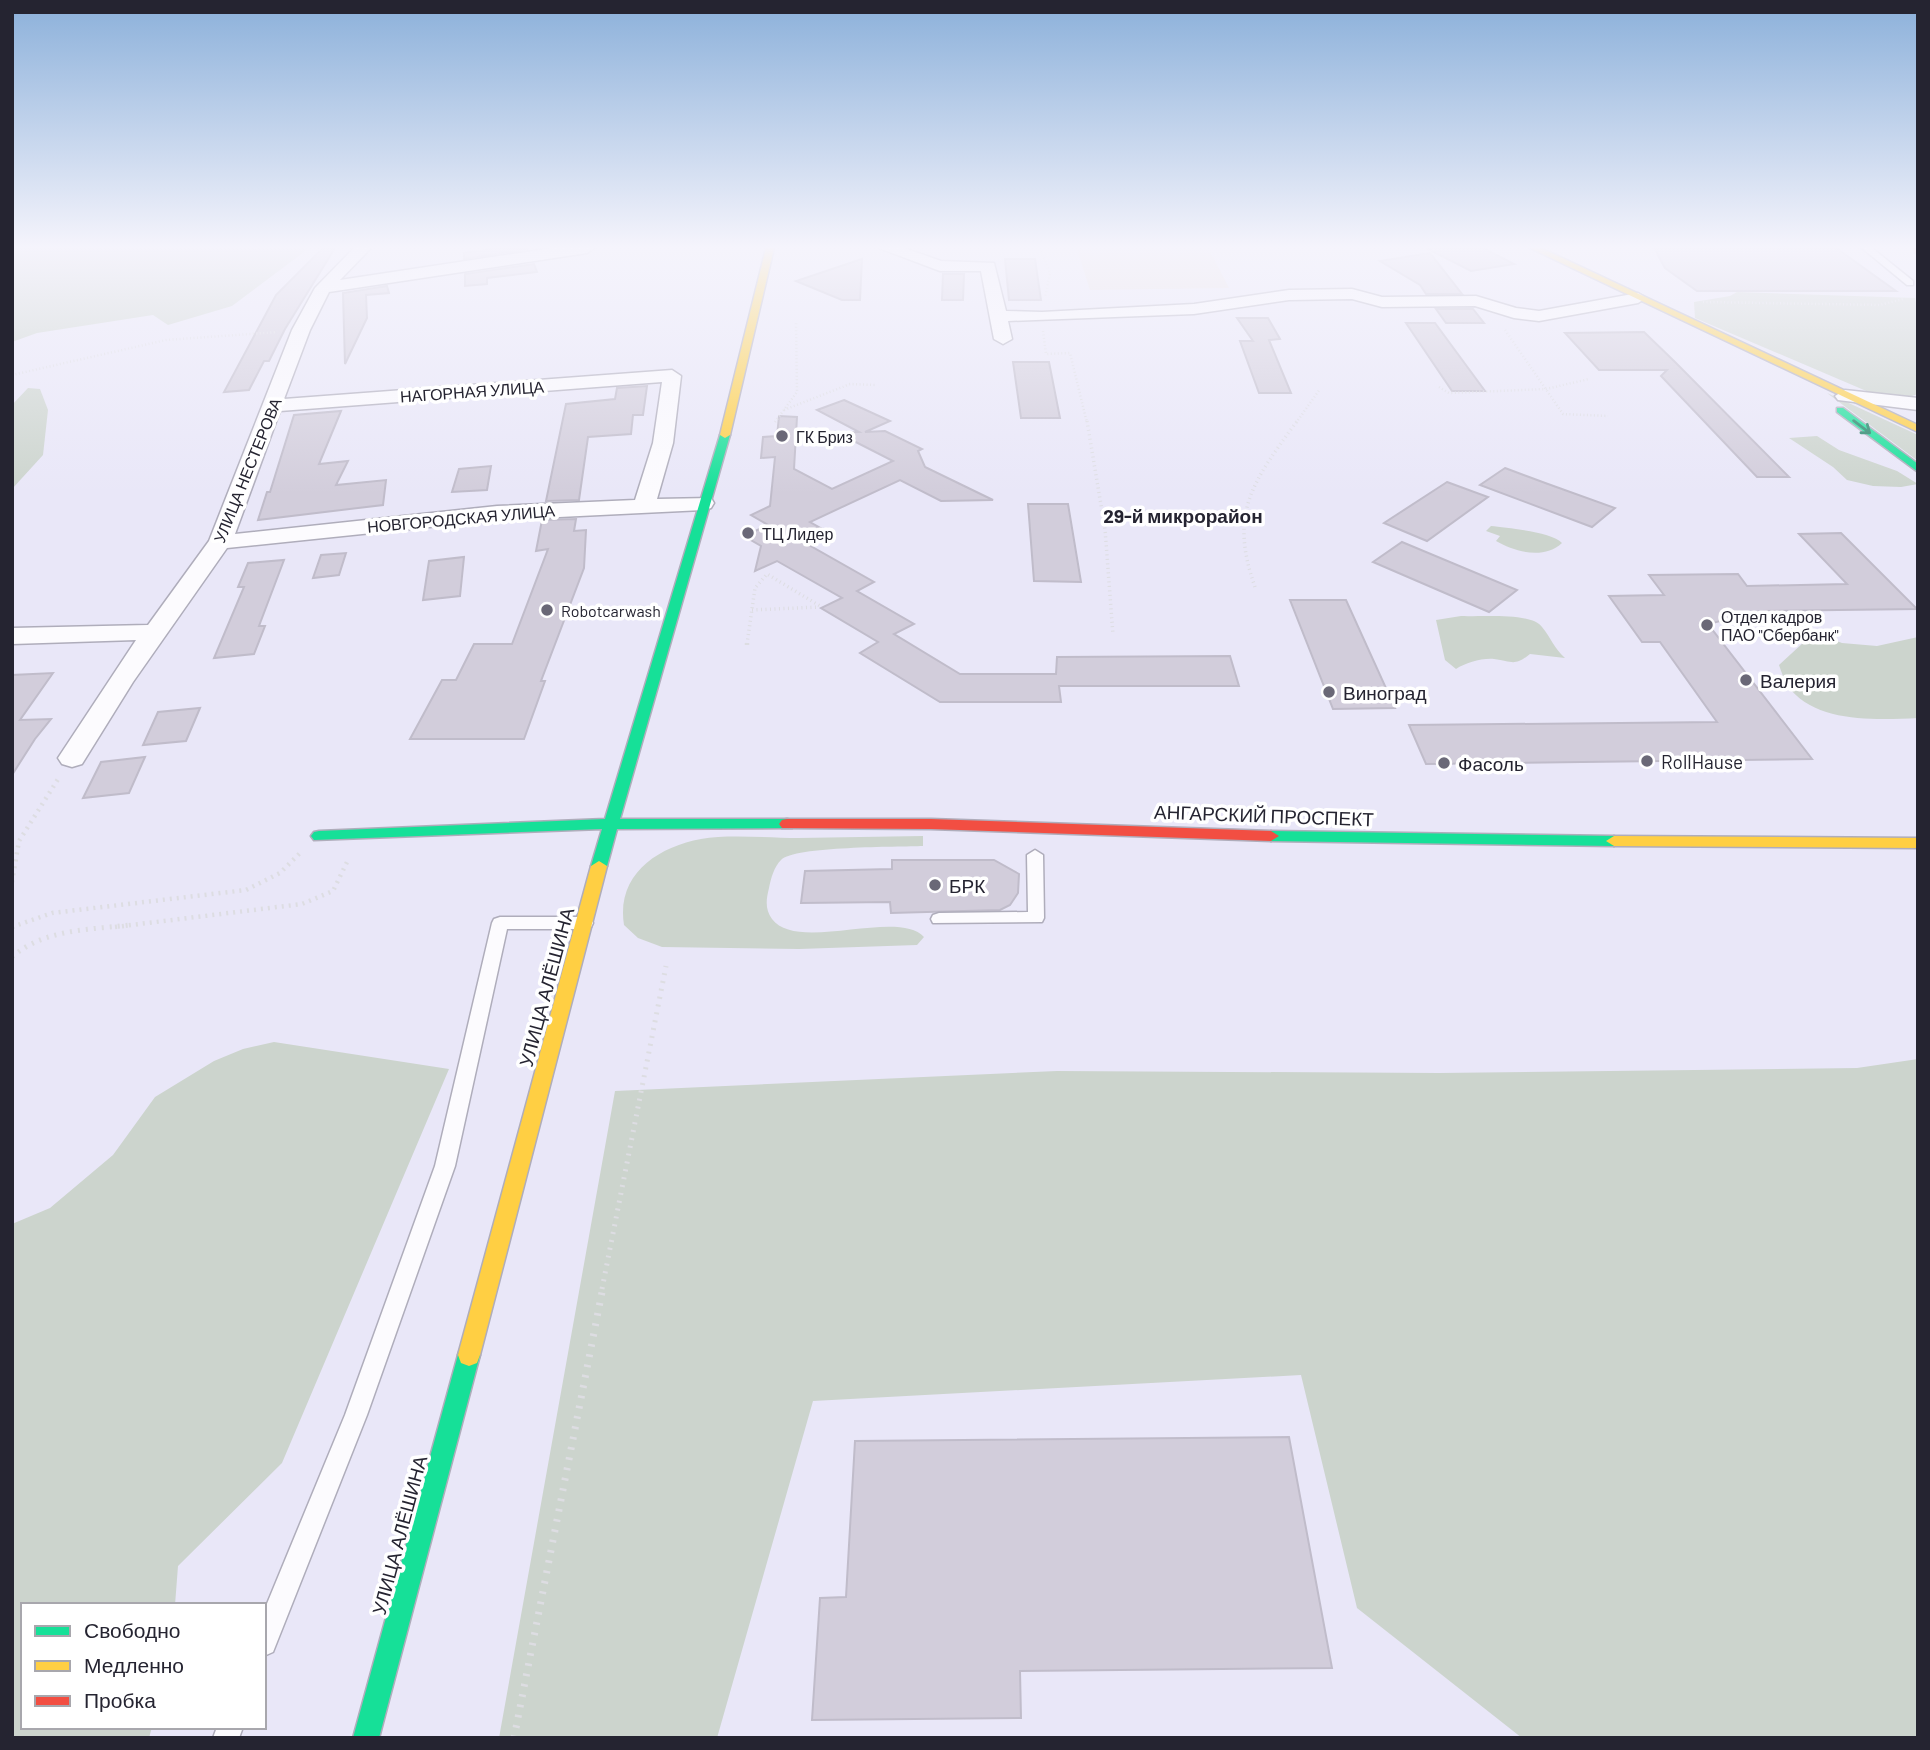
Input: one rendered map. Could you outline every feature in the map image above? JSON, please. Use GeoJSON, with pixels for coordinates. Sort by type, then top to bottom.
{"type":"FeatureCollection","features":[{"type":"Feature","properties":{"kind":"street","name":"УЛИЦА НЕСТЕРОВА"},"geometry":{"type":"LineString","coordinates":[[72,758],[120,681],[220,542],[301,330]]}},
{"type":"Feature","properties":{"kind":"street","name":"УЛИЦА АЛЁШИНА"},"geometry":{"type":"LineString","coordinates":[[366,1738],[585,923],[609,824],[728,424],[750,330]]}},
{"type":"Feature","properties":{"kind":"street"},"geometry":{"type":"LineString","coordinates":[[1001,330],[1003,339]]}},
{"type":"Feature","properties":{"kind":"street"},"geometry":{"type":"LineString","coordinates":[[1704,330],[1918,429]]}},
{"type":"Feature","properties":{"kind":"street"},"geometry":{"type":"LineString","coordinates":[[1788,370],[1918,469]]}},
{"type":"Feature","properties":{"kind":"street","name":"НАГОРНАЯ УЛИЦА"},"geometry":{"type":"LineString","coordinates":[[273,406],[672,376],[663,443],[643,506]]}},
{"type":"Feature","properties":{"kind":"street"},"geometry":{"type":"LineString","coordinates":[[1845,396],[1918,404]]}},
{"type":"Feature","properties":{"kind":"street","name":"НОВГОРОДСКАЯ УЛИЦА"},"geometry":{"type":"LineString","coordinates":[[220,542],[497,513],[703,503]]}},
{"type":"Feature","properties":{"kind":"street"},"geometry":{"type":"LineString","coordinates":[[12,636],[156,632]]}},
{"type":"Feature","properties":{"kind":"street","name":"АНГАРСКИЙ ПРОСПЕКТ"},"geometry":{"type":"LineString","coordinates":[[319,836],[609,824],[931,824],[1349,839],[1918,843]]}},
{"type":"Feature","properties":{"kind":"lane"},"geometry":{"type":"LineString","coordinates":[[939,919],[1036,918],[1035,855]]}},
{"type":"Feature","properties":{"kind":"lane"},"geometry":{"type":"LineString","coordinates":[[266,1638],[356,1415],[445,1166],[500,923],[585,923]]}},
{"type":"Feature","properties":{"kind":"path"},"geometry":{"type":"LineString","coordinates":[[12,375],[166,340],[301,330]]}},
{"type":"Feature","properties":{"kind":"path"},"geometry":{"type":"LineString","coordinates":[[775,422],[797,392],[796,330]]}},
{"type":"Feature","properties":{"kind":"path"},"geometry":{"type":"LineString","coordinates":[[1504,330],[1503,332],[1563,414],[1608,416]]}},
{"type":"Feature","properties":{"kind":"path"},"geometry":{"type":"LineString","coordinates":[[1439,387],[1449,393],[1546,389],[1588,379]]}},
{"type":"Feature","properties":{"kind":"path"},"geometry":{"type":"LineString","coordinates":[[784,410],[850,384],[876,385]]}},
{"type":"Feature","properties":{"kind":"path"},"geometry":{"type":"LineString","coordinates":[[1255,587],[1246,564],[1242,516],[1257,483],[1320,389]]}},
{"type":"Feature","properties":{"kind":"path"},"geometry":{"type":"LineString","coordinates":[[1084,403],[1113,581],[1113,635]]}},
{"type":"Feature","properties":{"kind":"path"},"geometry":{"type":"LineString","coordinates":[[747,645],[755,588],[767,574],[820,606],[752,610]]}},
{"type":"Feature","properties":{"kind":"path"},"geometry":{"type":"LineString","coordinates":[[12,882],[19,841],[72,758]]}},
{"type":"Feature","properties":{"kind":"path"},"geometry":{"type":"LineString","coordinates":[[12,927],[52,913],[246,890],[280,873],[319,836]]}},
{"type":"Feature","properties":{"kind":"path"},"geometry":{"type":"LineString","coordinates":[[12,957],[27,944],[51,935],[302,904],[333,891],[349,858]]}},
{"type":"Feature","properties":{"kind":"path"},"geometry":{"type":"LineString","coordinates":[[514,1738],[666,967]]}},
{"type":"Feature","properties":{"kind":"shaded area"},"geometry":{"type":"Polygon","coordinates":[[[12,330],[58,330],[37,333],[12,342],[12,330]]]}},
{"type":"Feature","properties":{"kind":"shaded area"},"geometry":{"type":"Polygon","coordinates":[[[1722,330],[1918,330],[1918,394],[1906,398],[1871,393],[1722,330]]]}},
{"type":"Feature","properties":{"kind":"shaded area"},"geometry":{"type":"Polygon","coordinates":[[[28,388],[40,389],[48,410],[43,455],[12,489],[12,405],[28,388]]]}},
{"type":"Feature","properties":{"kind":"shaded area"},"geometry":{"type":"Polygon","coordinates":[[[1827,393],[1918,435],[1918,461],[1827,393]]]}},
{"type":"Feature","properties":{"kind":"shaded area"},"geometry":{"type":"Polygon","coordinates":[[[1817,436],[1839,450],[1897,471],[1918,484],[1901,487],[1873,486],[1847,480],[1833,467],[1789,438],[1817,436]]]}},
{"type":"Feature","properties":{"kind":"shaded area"},"geometry":{"type":"Polygon","coordinates":[[[1491,526],[1540,533],[1562,543],[1538,553],[1520,551],[1496,541],[1500,536],[1486,531],[1491,526]]]}},
{"type":"Feature","properties":{"kind":"shaded area"},"geometry":{"type":"Polygon","coordinates":[[[1461,616],[1517,617],[1536,622],[1565,658],[1530,654],[1516,662],[1484,659],[1456,669],[1445,660],[1436,620],[1461,616]]]}},
{"type":"Feature","properties":{"kind":"shaded area"},"geometry":{"type":"Polygon","coordinates":[[[1818,634],[1842,643],[1877,646],[1918,637],[1918,718],[1850,717],[1817,709],[1803,701],[1789,688],[1779,665],[1804,642],[1818,634]]]}},
{"type":"Feature","properties":{"kind":"shaded area"},"geometry":{"type":"Polygon","coordinates":[[[923,836],[923,846],[825,850],[790,855],[781,860],[775,869],[767,900],[772,919],[785,928],[803,932],[893,927],[911,929],[924,937],[917,945],[799,949],[662,947],[638,938],[624,925],[623,907],[633,878],[655,857],[685,843],[724,837],[923,836]]]}},
{"type":"Feature","properties":{"kind":"shaded area"},"geometry":{"type":"Polygon","coordinates":[[[274,1042],[449,1069],[282,1463],[178,1566],[175,1603],[21,1603],[21,1729],[151,1729],[149,1738],[12,1738],[12,1224],[50,1208],[113,1155],[155,1097],[214,1061],[243,1049],[274,1042]]]}},
{"type":"Feature","properties":{"kind":"shaded area"},"geometry":{"type":"Polygon","coordinates":[[[1918,1059],[1918,1738],[1522,1738],[1357,1608],[1301,1375],[813,1401],[717,1738],[499,1738],[615,1091],[1057,1071],[1439,1073],[1857,1068],[1918,1059]]]}},
{"type":"Feature","properties":{"kind":"building"},"geometry":{"type":"Polygon","coordinates":[[[257,330],[285,330],[269,361],[264,361],[249,390],[224,392],[257,330]]]}},
{"type":"Feature","properties":{"kind":"building"},"geometry":{"type":"Polygon","coordinates":[[[344,330],[361,330],[345,364],[344,330]]]}},
{"type":"Feature","properties":{"kind":"building"},"geometry":{"type":"Polygon","coordinates":[[[1245,330],[1275,330],[1280,339],[1269,340],[1291,393],[1259,393],[1240,341],[1253,341],[1245,330]]]}},
{"type":"Feature","properties":{"kind":"building"},"geometry":{"type":"Polygon","coordinates":[[[1411,330],[1440,330],[1485,391],[1452,391],[1411,330]]]}},
{"type":"Feature","properties":{"kind":"building"},"geometry":{"type":"Polygon","coordinates":[[[1644,332],[1789,477],[1757,477],[1661,376],[1667,370],[1599,370],[1565,333],[1644,332]]]}},
{"type":"Feature","properties":{"kind":"building"},"geometry":{"type":"Polygon","coordinates":[[[1013,362],[1049,362],[1060,418],[1021,418],[1013,362]]]}},
{"type":"Feature","properties":{"kind":"building"},"geometry":{"type":"Polygon","coordinates":[[[647,386],[643,415],[633,415],[631,434],[588,437],[579,500],[546,501],[566,404],[615,399],[617,388],[647,386]]]}},
{"type":"Feature","properties":{"kind":"building"},"geometry":{"type":"Polygon","coordinates":[[[844,400],[890,421],[865,432],[885,431],[922,449],[918,451],[925,467],[993,500],[941,501],[900,480],[810,522],[831,534],[809,545],[874,582],[857,591],[914,624],[894,634],[960,674],[1056,674],[1057,657],[1230,656],[1239,686],[1059,686],[1061,702],[940,702],[860,653],[878,642],[821,608],[842,598],[777,561],[755,571],[761,546],[744,536],[768,525],[751,515],[770,506],[775,457],[761,458],[763,437],[777,436],[779,416],[797,417],[794,469],[832,489],[893,461],[838,433],[859,432],[817,410],[844,400]]]}},
{"type":"Feature","properties":{"kind":"building"},"geometry":{"type":"Polygon","coordinates":[[[341,411],[319,464],[348,461],[336,485],[386,480],[383,505],[258,520],[267,492],[270,492],[294,415],[341,411]]]}},
{"type":"Feature","properties":{"kind":"building"},"geometry":{"type":"Polygon","coordinates":[[[491,466],[487,490],[452,492],[459,469],[491,466]]]}},
{"type":"Feature","properties":{"kind":"building"},"geometry":{"type":"Polygon","coordinates":[[[1505,468],[1615,508],[1592,527],[1480,485],[1505,468]]]}},
{"type":"Feature","properties":{"kind":"building"},"geometry":{"type":"Polygon","coordinates":[[[1447,482],[1488,497],[1427,541],[1384,523],[1447,482]]]}},
{"type":"Feature","properties":{"kind":"building"},"geometry":{"type":"Polygon","coordinates":[[[1028,504],[1068,504],[1081,582],[1034,581],[1028,504]]]}},
{"type":"Feature","properties":{"kind":"building"},"geometry":{"type":"Polygon","coordinates":[[[576,519],[574,531],[586,530],[584,568],[541,681],[545,681],[524,739],[410,739],[442,680],[456,680],[474,644],[512,644],[548,549],[536,551],[542,520],[576,519]]]}},
{"type":"Feature","properties":{"kind":"building"},"geometry":{"type":"Polygon","coordinates":[[[1841,533],[1917,609],[1761,611],[1708,624],[1812,759],[1426,764],[1409,725],[1717,722],[1660,642],[1642,642],[1609,596],[1664,595],[1649,575],[1738,574],[1747,586],[1847,584],[1799,534],[1841,533]]]}},
{"type":"Feature","properties":{"kind":"building"},"geometry":{"type":"Polygon","coordinates":[[[1402,542],[1517,590],[1489,612],[1373,562],[1402,542]]]}},
{"type":"Feature","properties":{"kind":"building"},"geometry":{"type":"Polygon","coordinates":[[[346,553],[339,575],[313,578],[321,555],[346,553]]]}},
{"type":"Feature","properties":{"kind":"building"},"geometry":{"type":"Polygon","coordinates":[[[464,557],[460,596],[423,600],[429,561],[464,557]]]}},
{"type":"Feature","properties":{"kind":"building"},"geometry":{"type":"Polygon","coordinates":[[[284,560],[259,626],[265,626],[254,654],[214,658],[244,587],[238,587],[248,563],[284,560]]]}},
{"type":"Feature","properties":{"kind":"building"},"geometry":{"type":"Polygon","coordinates":[[[1290,600],[1346,600],[1395,708],[1333,709],[1290,600]]]}},
{"type":"Feature","properties":{"kind":"building"},"geometry":{"type":"Polygon","coordinates":[[[53,673],[20,720],[51,719],[12,775],[12,675],[53,673]]]}},
{"type":"Feature","properties":{"kind":"building"},"geometry":{"type":"Polygon","coordinates":[[[200,708],[186,741],[143,745],[158,712],[200,708]]]}},
{"type":"Feature","properties":{"kind":"building"},"geometry":{"type":"Polygon","coordinates":[[[145,757],[129,793],[83,798],[101,762],[145,757]]]}},
{"type":"Feature","properties":{"kind":"building"},"geometry":{"type":"Polygon","coordinates":[[[892,860],[994,860],[1019,874],[1018,893],[1010,905],[1000,910],[891,913],[890,902],[801,903],[805,871],[892,869],[892,860]]]}},
{"type":"Feature","properties":{"kind":"building"},"geometry":{"type":"Polygon","coordinates":[[[1289,1437],[1332,1668],[1020,1671],[1021,1718],[812,1720],[820,1598],[846,1597],[855,1441],[1289,1437]]]}},
{"type":"Feature","properties":{"kind":"traffic: fast"},"geometry":{"type":"LineString","coordinates":[[1840,410],[1918,469]]}},
{"type":"Feature","properties":{"kind":"traffic: fast"},"geometry":{"type":"LineString","coordinates":[[599,866],[725,435]]}},
{"type":"Feature","properties":{"kind":"traffic: fast"},"geometry":{"type":"LineString","coordinates":[[319,836],[609,824],[787,824]]}},
{"type":"Feature","properties":{"kind":"traffic: fast"},"geometry":{"type":"LineString","coordinates":[[1271,836],[1614,841]]}},
{"type":"Feature","properties":{"kind":"traffic: fast"},"geometry":{"type":"LineString","coordinates":[[366,1738],[469,1355]]}},
{"type":"Feature","properties":{"kind":"traffic: slow"},"geometry":{"type":"LineString","coordinates":[[725,435],[750,330]]}},
{"type":"Feature","properties":{"kind":"traffic: slow"},"geometry":{"type":"LineString","coordinates":[[1707,330],[1918,429]]}},
{"type":"Feature","properties":{"kind":"traffic: slow"},"geometry":{"type":"LineString","coordinates":[[1614,841],[1918,843]]}},
{"type":"Feature","properties":{"kind":"traffic: slow"},"geometry":{"type":"LineString","coordinates":[[469,1355],[599,866]]}},
{"type":"Feature","properties":{"kind":"traffic: jam"},"geometry":{"type":"LineString","coordinates":[[787,824],[931,824],[1271,836]]}},
{"type":"Feature","properties":{"kind":"place","name":"ГК Бриз"},"geometry":{"type":"Point","coordinates":[782,436]}},
{"type":"Feature","properties":{"kind":"place","name":"ТЦ Лидер"},"geometry":{"type":"Point","coordinates":[748,533]}},
{"type":"Feature","properties":{"kind":"place","name":"Robotcarwash"},"geometry":{"type":"Point","coordinates":[547,610]}},
{"type":"Feature","properties":{"kind":"place","name":"Отдел кадров ПАО \"Сбербанк\""},"geometry":{"type":"Point","coordinates":[1707,625]}},
{"type":"Feature","properties":{"kind":"place","name":"Валерия"},"geometry":{"type":"Point","coordinates":[1746,680]}},
{"type":"Feature","properties":{"kind":"place","name":"Виноград"},"geometry":{"type":"Point","coordinates":[1329,692]}},
{"type":"Feature","properties":{"kind":"place","name":"RollHause"},"geometry":{"type":"Point","coordinates":[1647,761]}},
{"type":"Feature","properties":{"kind":"place","name":"Фасоль"},"geometry":{"type":"Point","coordinates":[1444,763]}},
{"type":"Feature","properties":{"kind":"place","name":"БРК"},"geometry":{"type":"Point","coordinates":[935,885]}},
{"type":"Feature","properties":{"kind":"district","name":"29-й микрорайон"},"geometry":{"type":"Point","coordinates":[1183,515]}}]}
